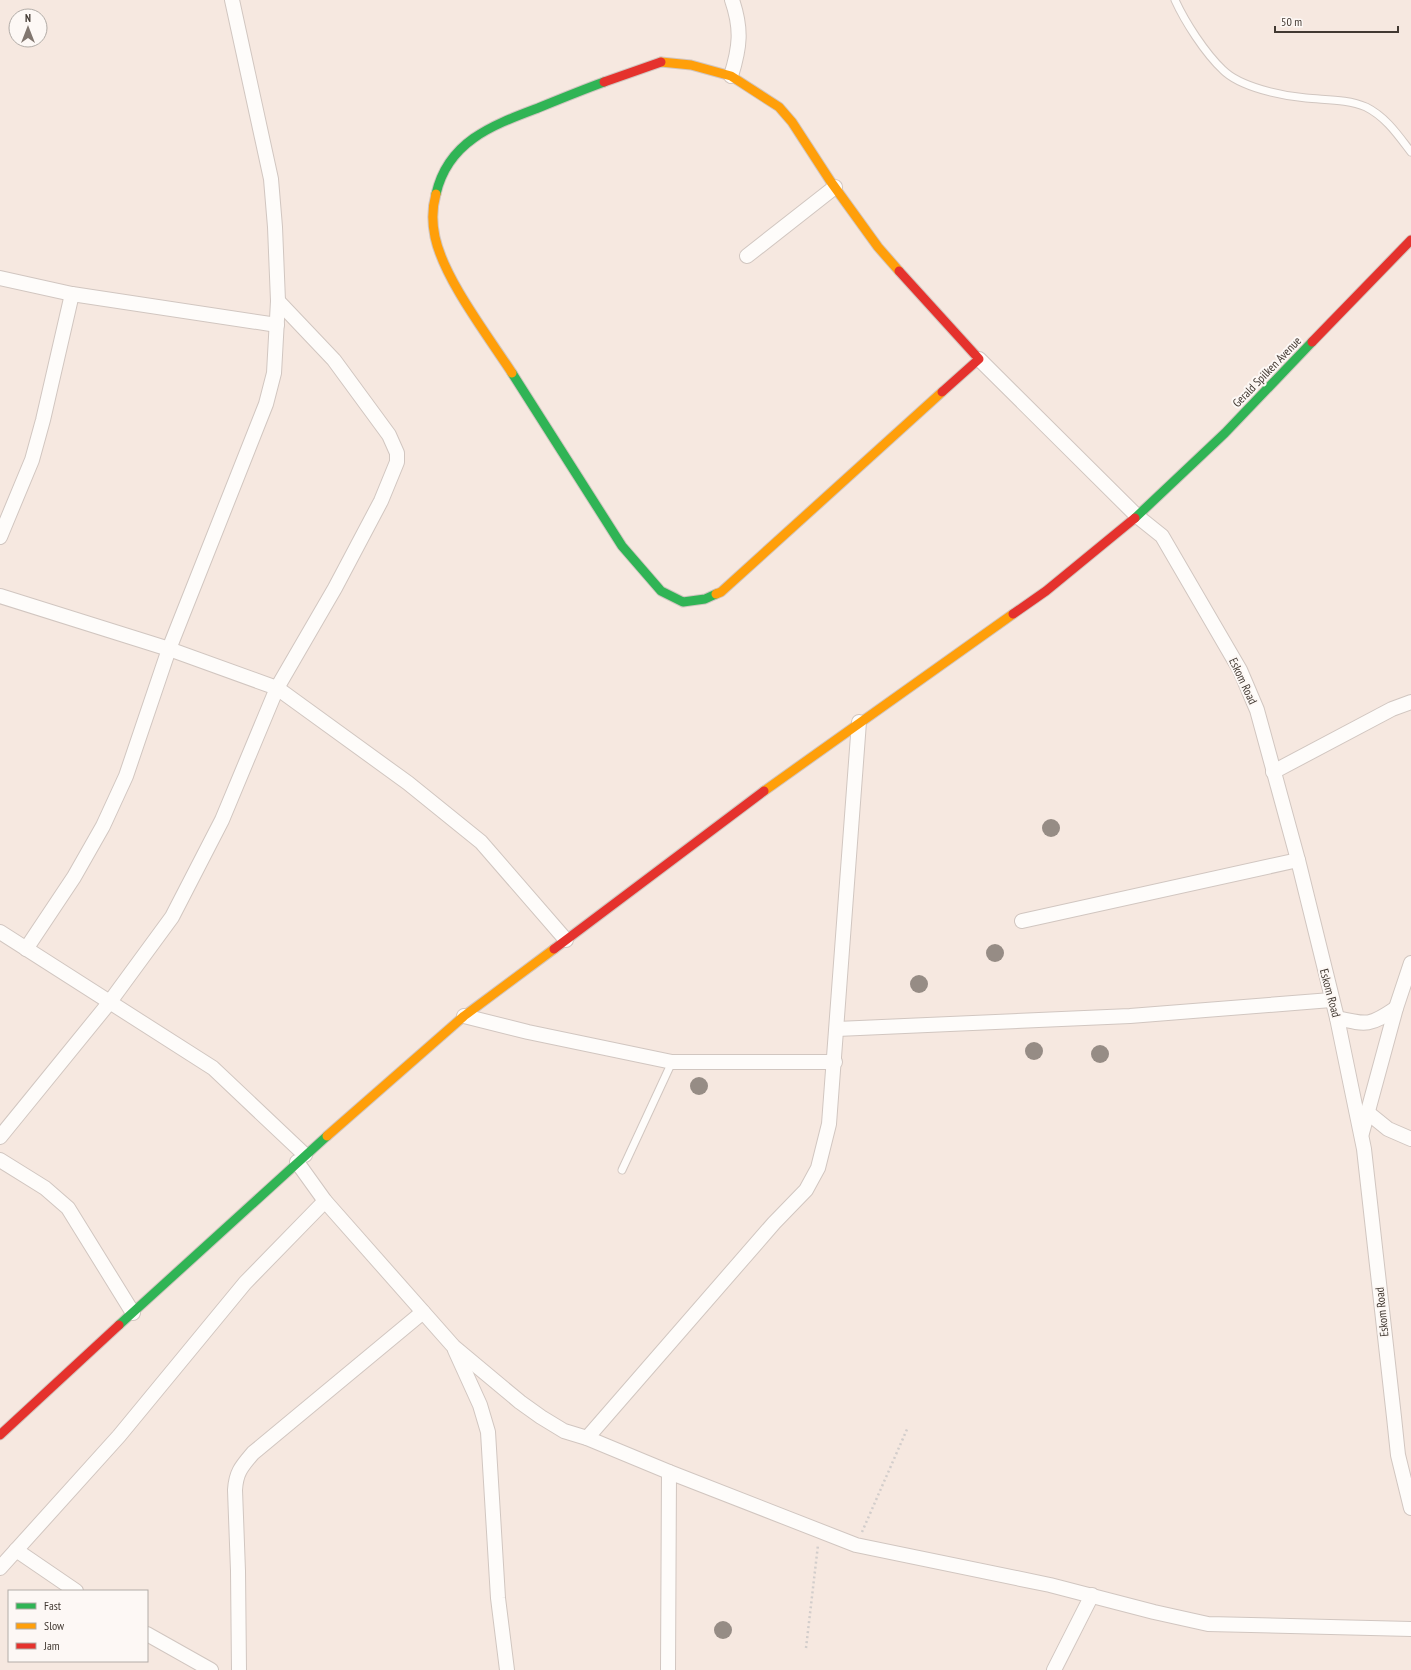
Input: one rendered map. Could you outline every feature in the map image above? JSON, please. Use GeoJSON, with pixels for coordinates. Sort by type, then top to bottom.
{"type":"FeatureCollection","features":[{"type":"Feature","properties":{"kind":"street"},"geometry":{"type":"LineString","coordinates":[[26,949],[74,877],[103,826],[126,776],[169,649],[266,404],[274,373],[278,301],[275,227],[271,179],[232,0]]}},
{"type":"Feature","properties":{"kind":"street"},"geometry":{"type":"LineString","coordinates":[[731,76],[738,52],[739,31],[732,0]]}},
{"type":"Feature","properties":{"kind":"street"},"geometry":{"type":"LineString","coordinates":[[661,62],[691,65],[731,76],[780,107],[792,122],[835,187],[878,247],[979,359],[720,592],[705,599],[683,602],[661,591],[622,546],[457,287],[442,259],[434,235],[433,211],[438,182],[447,164],[463,145],[488,128],[630,72],[661,62]]}},
{"type":"Feature","properties":{"kind":"street"},"geometry":{"type":"LineString","coordinates":[[747,256],[835,187]]}},
{"type":"Feature","properties":{"kind":"street","name":"Gerald Spilken Avenue"},"geometry":{"type":"LineString","coordinates":[[0,1435],[301,1159],[464,1016],[759,795],[1046,591],[1137,516],[1225,433],[1411,240]]}},
{"type":"Feature","properties":{"kind":"street"},"geometry":{"type":"LineString","coordinates":[[0,278],[72,294],[277,325]]}},
{"type":"Feature","properties":{"kind":"street"},"geometry":{"type":"LineString","coordinates":[[0,536],[32,460],[43,420],[72,294]]}},
{"type":"Feature","properties":{"kind":"street"},"geometry":{"type":"LineString","coordinates":[[0,1137],[109,1002],[172,917],[222,820],[277,688],[335,588],[381,501],[397,462],[397,453],[389,435],[334,360],[278,301]]}},
{"type":"Feature","properties":{"kind":"street","name":"Eskom Road"},"geometry":{"type":"LineString","coordinates":[[979,359],[1137,516],[1162,536],[1240,670],[1256,710],[1298,860],[1331,1000],[1337,1018],[1364,1149],[1396,1432],[1411,1508]]}},
{"type":"Feature","properties":{"kind":"street"},"geometry":{"type":"LineString","coordinates":[[0,596],[169,649],[277,688],[408,784],[481,842],[566,940]]}},
{"type":"Feature","properties":{"kind":"street"},"geometry":{"type":"LineString","coordinates":[[1273,772],[1392,709],[1411,702]]}},
{"type":"Feature","properties":{"kind":"street"},"geometry":{"type":"LineString","coordinates":[[587,1438],[774,1223],[806,1190],[818,1168],[824,1149],[829,1124],[835,1062],[860,722]]}},
{"type":"Feature","properties":{"kind":"street"},"geometry":{"type":"LineString","coordinates":[[1022,921],[1298,860]]}},
{"type":"Feature","properties":{"kind":"street"},"geometry":{"type":"LineString","coordinates":[[0,932],[213,1068],[301,1159],[325,1201],[454,1348],[540,1418],[564,1431],[587,1438],[668,1472],[856,1545],[1050,1584],[1154,1612],[1208,1624],[1411,1628]]}},
{"type":"Feature","properties":{"kind":"street"},"geometry":{"type":"LineString","coordinates":[[1361,1136],[1396,1008],[1411,963]]}},
{"type":"Feature","properties":{"kind":"street"},"geometry":{"type":"LineString","coordinates":[[837,1029],[1130,1016],[1331,1000]]}},
{"type":"Feature","properties":{"kind":"street"},"geometry":{"type":"LineString","coordinates":[[1337,1018],[1363,1024],[1377,1020],[1396,1008]]}},
{"type":"Feature","properties":{"kind":"street"},"geometry":{"type":"LineString","coordinates":[[464,1016],[558,1039],[672,1062],[835,1062]]}},
{"type":"Feature","properties":{"kind":"street"},"geometry":{"type":"LineString","coordinates":[[1368,1112],[1388,1129],[1411,1139]]}},
{"type":"Feature","properties":{"kind":"street"},"geometry":{"type":"LineString","coordinates":[[0,1160],[45,1188],[68,1208],[132,1313]]}},
{"type":"Feature","properties":{"kind":"street"},"geometry":{"type":"LineString","coordinates":[[0,1568],[119,1436],[245,1283],[325,1201]]}},
{"type":"Feature","properties":{"kind":"street"},"geometry":{"type":"LineString","coordinates":[[239,1670],[235,1478],[240,1468],[253,1453],[423,1312]]}},
{"type":"Feature","properties":{"kind":"street"},"geometry":{"type":"LineString","coordinates":[[454,1348],[480,1405],[488,1432],[498,1598],[506,1670]]}},
{"type":"Feature","properties":{"kind":"street"},"geometry":{"type":"LineString","coordinates":[[668,1472],[668,1670]]}},
{"type":"Feature","properties":{"kind":"street"},"geometry":{"type":"LineString","coordinates":[[16,1550],[75,1590]]}},
{"type":"Feature","properties":{"kind":"street"},"geometry":{"type":"LineString","coordinates":[[1054,1670],[1092,1595]]}},
{"type":"Feature","properties":{"kind":"street"},"geometry":{"type":"LineString","coordinates":[[148,1635],[211,1670]]}},
{"type":"Feature","properties":{"kind":"lane"},"geometry":{"type":"LineString","coordinates":[[1175,0],[1179,10],[1223,71],[1242,82],[1265,90],[1304,98],[1346,102],[1366,107],[1387,121],[1411,152]]}},
{"type":"Feature","properties":{"kind":"lane"},"geometry":{"type":"LineString","coordinates":[[622,1170],[672,1062]]}},
{"type":"Feature","properties":{"kind":"path"},"geometry":{"type":"LineString","coordinates":[[856,1545],[908,1427]]}},
{"type":"Feature","properties":{"kind":"path"},"geometry":{"type":"LineString","coordinates":[[806,1648],[820,1531]]}},
{"type":"Feature","properties":{"kind":"building"},"geometry":{"type":"Polygon","coordinates":[[[1047,819],[1055,819],[1060,824],[1058,835],[1055,837],[1047,837],[1042,832],[1042,824],[1047,819]]]}},
{"type":"Feature","properties":{"kind":"building"},"geometry":{"type":"Polygon","coordinates":[[[991,944],[999,944],[1004,949],[1002,960],[999,962],[991,962],[986,957],[986,949],[991,944]]]}},
{"type":"Feature","properties":{"kind":"building"},"geometry":{"type":"Polygon","coordinates":[[[915,975],[923,975],[928,980],[926,991],[923,993],[915,993],[910,988],[910,980],[915,975]]]}},
{"type":"Feature","properties":{"kind":"building"},"geometry":{"type":"Polygon","coordinates":[[[1030,1042],[1038,1042],[1043,1047],[1041,1058],[1038,1060],[1030,1060],[1025,1055],[1025,1047],[1030,1042]]]}},
{"type":"Feature","properties":{"kind":"building"},"geometry":{"type":"Polygon","coordinates":[[[1096,1045],[1104,1045],[1109,1050],[1107,1061],[1104,1063],[1096,1063],[1091,1058],[1091,1050],[1096,1045]]]}},
{"type":"Feature","properties":{"kind":"building"},"geometry":{"type":"Polygon","coordinates":[[[695,1077],[703,1077],[708,1082],[706,1093],[703,1095],[695,1095],[690,1090],[690,1082],[695,1077]]]}},
{"type":"Feature","properties":{"kind":"building"},"geometry":{"type":"Polygon","coordinates":[[[719,1621],[727,1621],[732,1626],[730,1637],[727,1639],[719,1639],[714,1634],[714,1626],[719,1621]]]}},
{"type":"Feature","properties":{"kind":"traffic: fast"},"geometry":{"type":"LineString","coordinates":[[436,194],[442,176],[451,161],[462,148],[475,138],[505,121],[604,82]]}},
{"type":"Feature","properties":{"kind":"traffic: fast"},"geometry":{"type":"LineString","coordinates":[[1135,518],[1225,433],[1312,342]]}},
{"type":"Feature","properties":{"kind":"traffic: fast"},"geometry":{"type":"LineString","coordinates":[[512,373],[622,546],[661,591],[683,602],[705,599],[716,594]]}},
{"type":"Feature","properties":{"kind":"traffic: fast"},"geometry":{"type":"LineString","coordinates":[[119,1325],[327,1136]]}},
{"type":"Feature","properties":{"kind":"traffic: slow"},"geometry":{"type":"LineString","coordinates":[[661,62],[691,65],[731,76],[779,107],[792,122],[831,182],[878,247],[899,271]]}},
{"type":"Feature","properties":{"kind":"traffic: slow"},"geometry":{"type":"LineString","coordinates":[[436,194],[433,210],[433,226],[435,237],[447,271],[479,325],[512,373]]}},
{"type":"Feature","properties":{"kind":"traffic: slow"},"geometry":{"type":"LineString","coordinates":[[716,594],[721,592],[942,392]]}},
{"type":"Feature","properties":{"kind":"traffic: slow"},"geometry":{"type":"LineString","coordinates":[[764,791],[1013,614]]}},
{"type":"Feature","properties":{"kind":"traffic: slow"},"geometry":{"type":"LineString","coordinates":[[327,1136],[464,1016],[554,949]]}},
{"type":"Feature","properties":{"kind":"traffic: jam"},"geometry":{"type":"LineString","coordinates":[[604,82],[661,62]]}},
{"type":"Feature","properties":{"kind":"traffic: jam"},"geometry":{"type":"LineString","coordinates":[[1312,342],[1411,240]]}},
{"type":"Feature","properties":{"kind":"traffic: jam"},"geometry":{"type":"LineString","coordinates":[[899,271],[979,359],[942,392]]}},
{"type":"Feature","properties":{"kind":"traffic: jam"},"geometry":{"type":"LineString","coordinates":[[1013,614],[1046,591],[1135,518]]}},
{"type":"Feature","properties":{"kind":"traffic: jam"},"geometry":{"type":"LineString","coordinates":[[554,949],[764,791]]}},
{"type":"Feature","properties":{"kind":"traffic: jam"},"geometry":{"type":"LineString","coordinates":[[0,1435],[119,1325]]}}]}
